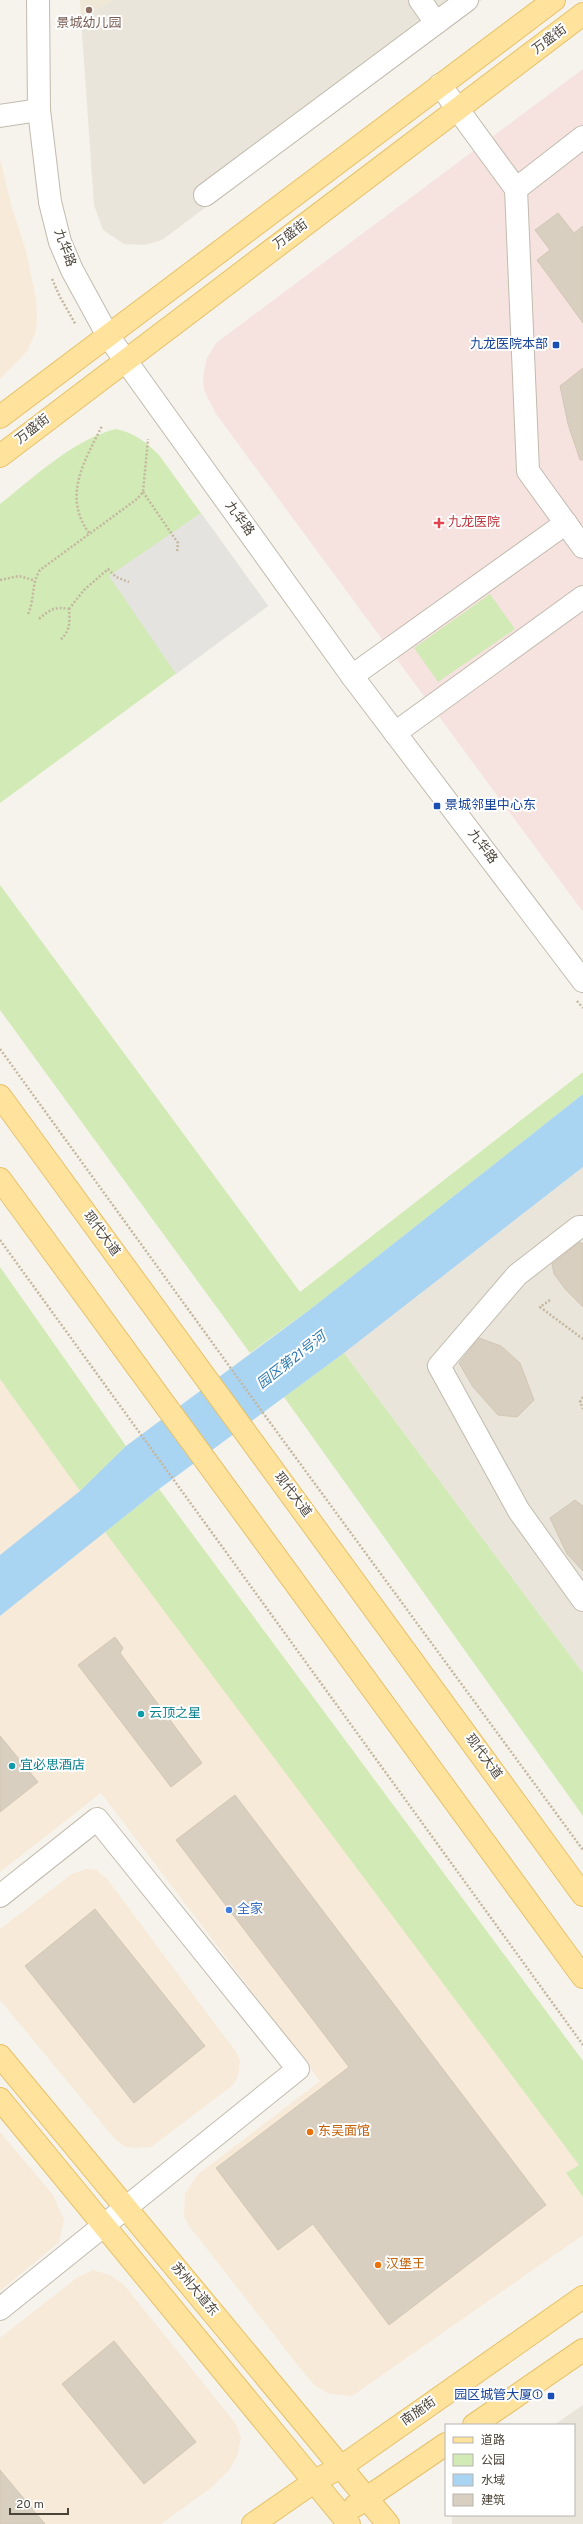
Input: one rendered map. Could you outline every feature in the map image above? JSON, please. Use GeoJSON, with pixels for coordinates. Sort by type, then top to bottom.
{"type":"FeatureCollection","features":[{"type":"Feature","properties":{"kind":"main road"},"geometry":{"type":"LineString","coordinates":[[0,417],[554,0]]}},
{"type":"Feature","properties":{"kind":"main road","name":"万盛街"},"geometry":{"type":"LineString","coordinates":[[0,456],[583,14]]}},
{"type":"Feature","properties":{"kind":"main road","name":"现代大道"},"geometry":{"type":"LineString","coordinates":[[0,1096],[583,1895]]}},
{"type":"Feature","properties":{"kind":"main road"},"geometry":{"type":"LineString","coordinates":[[0,1179],[204,1461],[583,1977]]}},
{"type":"Feature","properties":{"kind":"main road","name":"苏州大道东"},"geometry":{"type":"LineString","coordinates":[[0,2056],[388,2524]]}},
{"type":"Feature","properties":{"kind":"main road"},"geometry":{"type":"LineString","coordinates":[[0,2099],[314,2481],[340,2521],[367,2498],[445,2445]]}},
{"type":"Feature","properties":{"kind":"main road","name":"南施街"},"geometry":{"type":"LineString","coordinates":[[253,2524],[314,2481],[341,2467],[583,2297]]}},
{"type":"Feature","properties":{"kind":"main road"},"geometry":{"type":"LineString","coordinates":[[475,2424],[583,2350]]}},
{"type":"Feature","properties":{"kind":"street","name":"九华路"},"geometry":{"type":"LineString","coordinates":[[38,0],[39,110],[50,202],[60,242],[72,270],[108,336],[352,676],[583,981]]}},
{"type":"Feature","properties":{"kind":"street"},"geometry":{"type":"LineString","coordinates":[[420,0],[436,23]]}},
{"type":"Feature","properties":{"kind":"street"},"geometry":{"type":"LineString","coordinates":[[205,194],[467,0]]}},
{"type":"Feature","properties":{"kind":"street"},"geometry":{"type":"LineString","coordinates":[[440,85],[516,189],[528,471],[583,547]]}},
{"type":"Feature","properties":{"kind":"street"},"geometry":{"type":"LineString","coordinates":[[0,116],[39,110]]}},
{"type":"Feature","properties":{"kind":"street"},"geometry":{"type":"LineString","coordinates":[[516,189],[583,137]]}},
{"type":"Feature","properties":{"kind":"street"},"geometry":{"type":"LineString","coordinates":[[352,676],[566,523]]}},
{"type":"Feature","properties":{"kind":"street"},"geometry":{"type":"LineString","coordinates":[[395,733],[583,597]]}},
{"type":"Feature","properties":{"kind":"street"},"geometry":{"type":"LineString","coordinates":[[583,1227],[579,1227],[517,1274],[439,1366],[519,1511],[583,1600]]}},
{"type":"Feature","properties":{"kind":"street"},"geometry":{"type":"LineString","coordinates":[[0,1896],[96,1819],[298,2069],[0,2309]]}},
{"type":"Feature","properties":{"kind":"path"},"geometry":{"type":"LineString","coordinates":[[89,533],[82,523],[77,489],[80,470],[102,426]]}},
{"type":"Feature","properties":{"kind":"path"},"geometry":{"type":"LineString","coordinates":[[28,614],[33,604],[33,580],[40,570],[137,499],[143,492],[148,439]]}},
{"type":"Feature","properties":{"kind":"path"},"geometry":{"type":"LineString","coordinates":[[143,492],[178,543],[177,552]]}},
{"type":"Feature","properties":{"kind":"path"},"geometry":{"type":"LineString","coordinates":[[60,640],[66,635],[70,624],[69,609],[84,590],[108,570],[116,577],[129,582]]}},
{"type":"Feature","properties":{"kind":"path"},"geometry":{"type":"LineString","coordinates":[[0,580],[19,576],[33,580]]}},
{"type":"Feature","properties":{"kind":"path"},"geometry":{"type":"LineString","coordinates":[[39,619],[50,610],[59,607],[69,609]]}},
{"type":"Feature","properties":{"kind":"path"},"geometry":{"type":"LineString","coordinates":[[0,1049],[266,1417],[583,1850]]}},
{"type":"Feature","properties":{"kind":"path"},"geometry":{"type":"LineString","coordinates":[[0,1240],[583,2045]]}},
{"type":"Feature","properties":{"kind":"path"},"geometry":{"type":"LineString","coordinates":[[550,1300],[540,1307],[583,1339]]}},
{"type":"Feature","properties":{"kind":"path"},"geometry":{"type":"LineString","coordinates":[[583,1397],[580,1402],[583,1409]]}},
{"type":"Feature","properties":{"kind":"shaded area","name":"景城幼儿园"},"geometry":{"type":"Polygon","coordinates":[[[80,0],[112,0],[81,19],[80,0]]]}},
{"type":"Feature","properties":{"kind":"shaded area"},"geometry":{"type":"Polygon","coordinates":[[[112,0],[482,0],[162,240],[144,245],[124,244],[103,230],[94,205],[81,19],[112,0]]]}},
{"type":"Feature","properties":{"kind":"shaded area","name":"九龙医院"},"geometry":{"type":"Polygon","coordinates":[[[583,69],[583,912],[216,414],[204,390],[203,376],[207,358],[216,343],[583,69]]]}},
{"type":"Feature","properties":{"kind":"shaded area"},"geometry":{"type":"Polygon","coordinates":[[[0,159],[12,208],[26,251],[36,300],[37,320],[35,334],[27,351],[0,379],[0,159]]]}},
{"type":"Feature","properties":{"kind":"shaded area"},"geometry":{"type":"Polygon","coordinates":[[[201,513],[268,606],[176,674],[109,576],[201,513]]]}},
{"type":"Feature","properties":{"kind":"shaded area"},"geometry":{"type":"Polygon","coordinates":[[[583,1167],[583,1673],[344,1353],[583,1167]]]}},
{"type":"Feature","properties":{"kind":"shaded area"},"geometry":{"type":"Polygon","coordinates":[[[0,1379],[80,1491],[0,1555],[0,1379]]]}},
{"type":"Feature","properties":{"kind":"shaded area"},"geometry":{"type":"Polygon","coordinates":[[[105,1532],[580,2165],[566,2173],[583,2197],[583,2235],[352,2396],[330,2394],[317,2387],[307,2377],[189,2226],[184,2216],[185,2194],[197,2175],[320,2081],[101,1793],[0,1872],[0,1616],[105,1532]]]}},
{"type":"Feature","properties":{"kind":"shaded area"},"geometry":{"type":"Polygon","coordinates":[[[86,1869],[96,1870],[107,1879],[236,2052],[240,2060],[238,2076],[233,2085],[151,2147],[133,2148],[124,2146],[115,2139],[0,2000],[0,1929],[72,1874],[86,1869]]]}},
{"type":"Feature","properties":{"kind":"shaded area"},"geometry":{"type":"Polygon","coordinates":[[[0,2132],[53,2195],[64,2220],[59,2242],[0,2291],[0,2132]]]}},
{"type":"Feature","properties":{"kind":"shaded area"},"geometry":{"type":"Polygon","coordinates":[[[93,2270],[110,2275],[124,2285],[236,2424],[241,2438],[237,2456],[229,2470],[212,2487],[161,2524],[0,2524],[0,2338],[78,2277],[93,2270]]]}},
{"type":"Feature","properties":{"kind":"shaded area"},"geometry":{"type":"Polygon","coordinates":[[[583,2405],[583,2524],[452,2524],[452,2516],[575,2516],[575,2424],[555,2424],[583,2405]]]}},
{"type":"Feature","properties":{"kind":"green space"},"geometry":{"type":"Polygon","coordinates":[[[116,429],[129,433],[140,439],[159,455],[268,606],[0,803],[0,504],[69,450],[84,441],[116,429]]]}},
{"type":"Feature","properties":{"kind":"green space"},"geometry":{"type":"Polygon","coordinates":[[[490,594],[515,629],[438,682],[414,648],[490,594]]]}},
{"type":"Feature","properties":{"kind":"green space"},"geometry":{"type":"Polygon","coordinates":[[[0,885],[300,1292],[583,1072],[583,1094],[312,1308],[250,1353],[0,1010],[0,885]]]}},
{"type":"Feature","properties":{"kind":"green space"},"geometry":{"type":"Polygon","coordinates":[[[0,1267],[126,1446],[80,1491],[0,1379],[0,1267]]]}},
{"type":"Feature","properties":{"kind":"green space"},"geometry":{"type":"Polygon","coordinates":[[[344,1353],[583,1673],[583,1816],[284,1397],[344,1353]]]}},
{"type":"Feature","properties":{"kind":"green space"},"geometry":{"type":"Polygon","coordinates":[[[159,1489],[583,2061],[583,2197],[566,2173],[579,2165],[105,1532],[159,1489]]]}},
{"type":"Feature","properties":{"kind":"water","name":"园区第21号河"},"geometry":{"type":"Polygon","coordinates":[[[583,1094],[583,1167],[344,1353],[159,1489],[0,1616],[0,1555],[80,1491],[126,1446],[312,1308],[583,1094]]]}},
{"type":"Feature","properties":{"kind":"building"},"geometry":{"type":"Polygon","coordinates":[[[558,213],[574,233],[583,226],[583,323],[537,260],[550,250],[535,230],[558,213]]]}},
{"type":"Feature","properties":{"kind":"building"},"geometry":{"type":"Polygon","coordinates":[[[583,368],[583,460],[580,460],[568,424],[560,386],[583,368]]]}},
{"type":"Feature","properties":{"kind":"building"},"geometry":{"type":"Polygon","coordinates":[[[580,1242],[583,1244],[583,1307],[566,1290],[554,1274],[552,1264],[580,1242]]]}},
{"type":"Feature","properties":{"kind":"building"},"geometry":{"type":"Polygon","coordinates":[[[479,1338],[501,1346],[520,1363],[534,1400],[517,1417],[498,1415],[473,1387],[459,1363],[479,1338]]]}},
{"type":"Feature","properties":{"kind":"building"},"geometry":{"type":"Polygon","coordinates":[[[575,1500],[583,1506],[583,1571],[567,1554],[550,1518],[575,1500]]]}},
{"type":"Feature","properties":{"kind":"building","name":"云顶之星"},"geometry":{"type":"Polygon","coordinates":[[[115,1637],[123,1648],[120,1653],[202,1763],[171,1787],[78,1665],[115,1637]]]}},
{"type":"Feature","properties":{"kind":"building","name":"宜必思酒店"},"geometry":{"type":"Polygon","coordinates":[[[0,1736],[38,1782],[0,1812],[0,1736]]]}},
{"type":"Feature","properties":{"kind":"building"},"geometry":{"type":"Polygon","coordinates":[[[235,1795],[546,2205],[389,2325],[313,2224],[278,2250],[216,2168],[349,2067],[176,1840],[235,1795]]]}},
{"type":"Feature","properties":{"kind":"building"},"geometry":{"type":"Polygon","coordinates":[[[95,1909],[205,2046],[134,2103],[25,1966],[95,1909]]]}},
{"type":"Feature","properties":{"kind":"building"},"geometry":{"type":"Polygon","coordinates":[[[114,2341],[196,2442],[144,2484],[62,2384],[114,2341]]]}},
{"type":"Feature","properties":{"kind":"building"},"geometry":{"type":"Polygon","coordinates":[[[0,2470],[45,2524],[0,2524],[0,2470]]]}},
{"type":"Feature","properties":{"kind":"place","name":"景城幼儿园"},"geometry":{"type":"Point","coordinates":[89,10]}},
{"type":"Feature","properties":{"kind":"place","name":"九龙医院本部"},"geometry":{"type":"Point","coordinates":[556,345]}},
{"type":"Feature","properties":{"kind":"place","name":"九龙医院"},"geometry":{"type":"Point","coordinates":[439,523]}},
{"type":"Feature","properties":{"kind":"place","name":"景城邻里中心东"},"geometry":{"type":"Point","coordinates":[437,806]}},
{"type":"Feature","properties":{"kind":"place","name":"云顶之星"},"geometry":{"type":"Point","coordinates":[141,1714]}},
{"type":"Feature","properties":{"kind":"place","name":"宜必思酒店"},"geometry":{"type":"Point","coordinates":[12,1766]}},
{"type":"Feature","properties":{"kind":"place","name":"全家"},"geometry":{"type":"Point","coordinates":[229,1910]}},
{"type":"Feature","properties":{"kind":"place","name":"东吴面馆"},"geometry":{"type":"Point","coordinates":[310,2132]}},
{"type":"Feature","properties":{"kind":"place","name":"汉堡王"},"geometry":{"type":"Point","coordinates":[378,2265]}},
{"type":"Feature","properties":{"kind":"place","name":"园区城管大厦①"},"geometry":{"type":"Point","coordinates":[551,2396]}}]}
